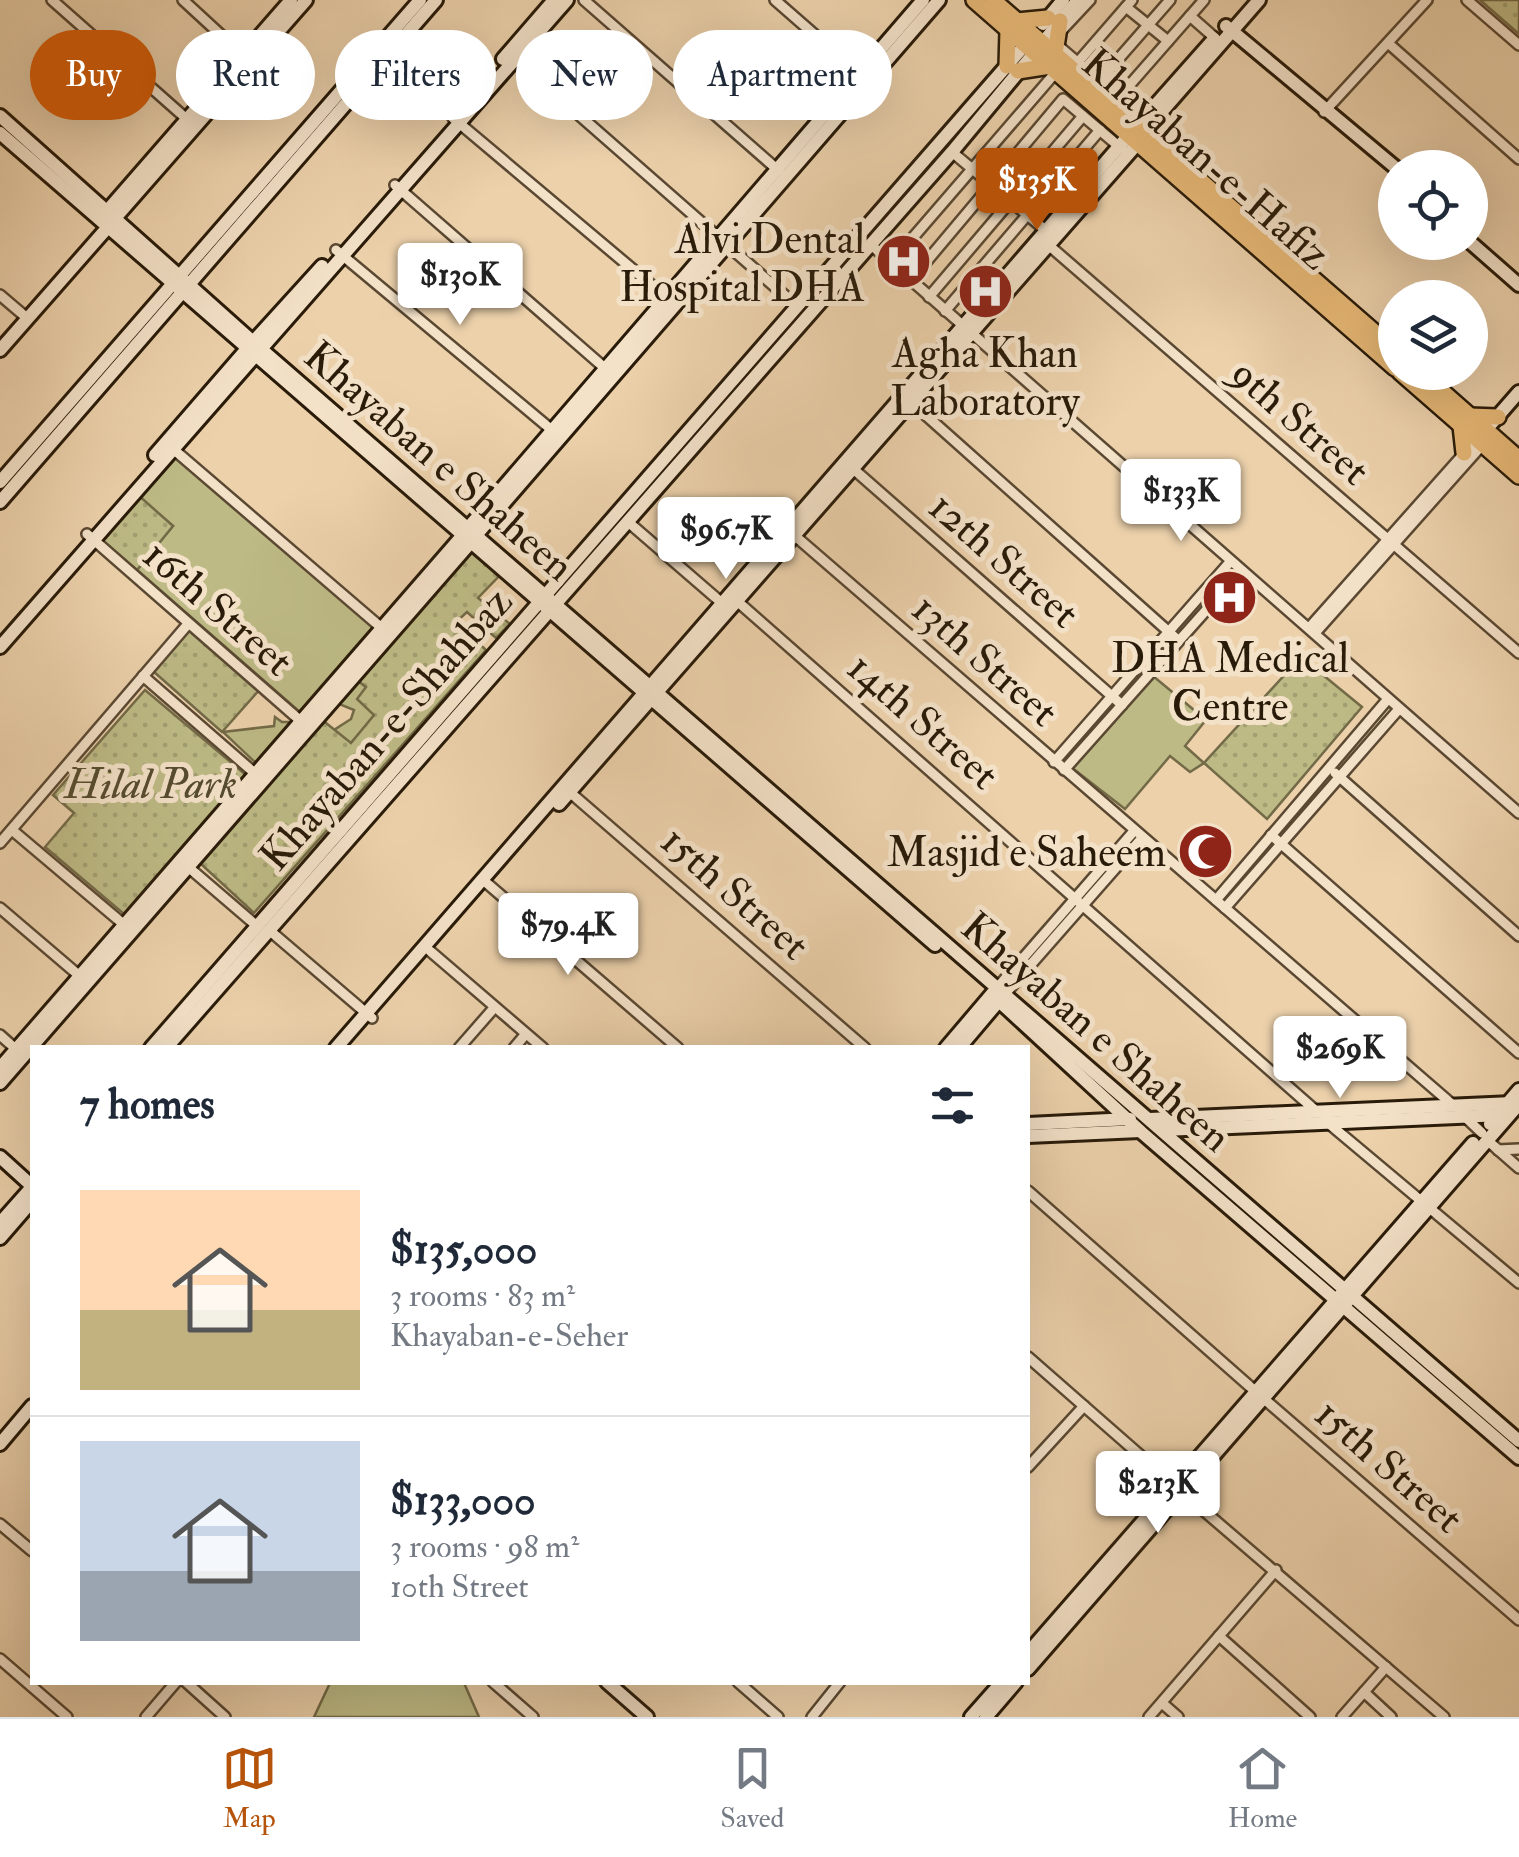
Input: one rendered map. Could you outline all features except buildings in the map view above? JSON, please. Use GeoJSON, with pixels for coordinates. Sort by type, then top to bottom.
{"type":"FeatureCollection","features":[{"type":"Feature","properties":{"kind":"main road"},"geometry":{"type":"LineString","coordinates":[[269,30],[291,0]]}},
{"type":"Feature","properties":{"kind":"main road"},"geometry":{"type":"LineString","coordinates":[[277,30],[306,0]]}},
{"type":"Feature","properties":{"kind":"main road"},"geometry":{"type":"LineString","coordinates":[[0,502],[420,0]]}},
{"type":"Feature","properties":{"kind":"main road"},"geometry":{"type":"LineString","coordinates":[[0,482],[436,0]]}},
{"type":"Feature","properties":{"kind":"main road"},"geometry":{"type":"LineString","coordinates":[[0,647],[90,537],[456,121],[554,0]]}},
{"type":"Feature","properties":{"kind":"main road"},"geometry":{"type":"LineString","coordinates":[[511,56],[567,0]]}},
{"type":"Feature","properties":{"kind":"main road"},"geometry":{"type":"LineString","coordinates":[[892,42],[924,0]]}},
{"type":"Feature","properties":{"kind":"main road"},"geometry":{"type":"LineString","coordinates":[[892,49],[939,0]]}},
{"type":"Feature","properties":{"kind":"main road","name":"Khayaban-e-Hafiz"},"geometry":{"type":"LineString","coordinates":[[974,0],[1046,42],[1094,79],[1136,135]]}},
{"type":"Feature","properties":{"kind":"main road","name":"Khayaban-e-Hafiz"},"geometry":{"type":"LineString","coordinates":[[993,0],[1013,26]]}},
{"type":"Feature","properties":{"kind":"main road","name":"Khayaban-e-Shahbaz"},"geometry":{"type":"LineString","coordinates":[[1046,42],[1060,0]]}},
{"type":"Feature","properties":{"kind":"main road","name":"Khayaban-e-Shahbaz"},"geometry":{"type":"LineString","coordinates":[[154,1045],[263,928],[798,307],[1013,68],[1046,42],[1078,0]]}},
{"type":"Feature","properties":{"kind":"main road"},"geometry":{"type":"LineString","coordinates":[[1136,135],[1215,38],[1229,29],[1249,0]]}},
{"type":"Feature","properties":{"kind":"main road"},"geometry":{"type":"LineString","coordinates":[[729,605],[1136,135],[1259,0]]}},
{"type":"Feature","properties":{"kind":"main road"},"geometry":{"type":"LineString","coordinates":[[1013,26],[1046,42],[1013,68],[1013,26]]}},
{"type":"Feature","properties":{"kind":"main road"},"geometry":{"type":"LineString","coordinates":[[1229,29],[1378,153]]}},
{"type":"Feature","properties":{"kind":"main road","name":"Khayaban-e-Hafiz"},"geometry":{"type":"LineString","coordinates":[[1046,42],[1136,135],[1312,286],[1378,337]]}},
{"type":"Feature","properties":{"kind":"main road","name":"Khayaban-e-Shahbaz"},"geometry":{"type":"LineString","coordinates":[[547,602],[628,521],[952,152],[1013,68]]}},
{"type":"Feature","properties":{"kind":"main road"},"geometry":{"type":"LineString","coordinates":[[1324,109],[1378,160]]}},
{"type":"Feature","properties":{"kind":"main road","name":"Khayaban e Shaheen"},"geometry":{"type":"LineString","coordinates":[[0,116],[108,219],[310,398],[998,995],[1163,1130],[1519,1458]]}},
{"type":"Feature","properties":{"kind":"main road"},"geometry":{"type":"LineString","coordinates":[[0,350],[24,316],[195,120]]}},
{"type":"Feature","properties":{"kind":"main road"},"geometry":{"type":"LineString","coordinates":[[0,1082],[84,979],[827,120]]}},
{"type":"Feature","properties":{"kind":"main road","name":"Khayaban e Shaheen"},"geometry":{"type":"LineString","coordinates":[[0,133],[108,219]]}},
{"type":"Feature","properties":{"kind":"main road"},"geometry":{"type":"LineString","coordinates":[[1488,248],[1519,275]]}},
{"type":"Feature","properties":{"kind":"main road"},"geometry":{"type":"LineString","coordinates":[[1488,258],[1519,285]]}},
{"type":"Feature","properties":{"kind":"main road","name":"Khayaban-e-Hafiz"},"geometry":{"type":"LineString","coordinates":[[1312,286],[1378,350]]}},
{"type":"Feature","properties":{"kind":"main road"},"geometry":{"type":"LineString","coordinates":[[0,338],[24,316]]}},
{"type":"Feature","properties":{"kind":"main road"},"geometry":{"type":"LineString","coordinates":[[348,1045],[566,789],[794,535],[849,465],[911,402],[966,331]]}},
{"type":"Feature","properties":{"kind":"main road","name":"Khayaban-e-Hafiz"},"geometry":{"type":"LineString","coordinates":[[1424,390],[1519,460]]}},
{"type":"Feature","properties":{"kind":"main road","name":"Khayaban-e-Hafiz"},"geometry":{"type":"LineString","coordinates":[[1437,390],[1465,421]]}},
{"type":"Feature","properties":{"kind":"main road"},"geometry":{"type":"LineString","coordinates":[[1467,456],[1489,441],[1519,392]]}},
{"type":"Feature","properties":{"kind":"main road"},"geometry":{"type":"LineString","coordinates":[[1467,456],[1465,421],[1501,418],[1519,402]]}},
{"type":"Feature","properties":{"kind":"main road","name":"Khayaban-e-Hafiz"},"geometry":{"type":"LineString","coordinates":[[1489,441],[1519,476]]}},
{"type":"Feature","properties":{"kind":"main road"},"geometry":{"type":"LineString","coordinates":[[0,634],[90,537]]}},
{"type":"Feature","properties":{"kind":"main road"},"geometry":{"type":"LineString","coordinates":[[339,1045],[430,951],[485,882]]}},
{"type":"Feature","properties":{"kind":"main road","name":"Khayaban-e-Shahbaz"},"geometry":{"type":"LineString","coordinates":[[168,1045],[263,928]]}},
{"type":"Feature","properties":{"kind":"main road"},"geometry":{"type":"LineString","coordinates":[[949,1045],[998,995]]}},
{"type":"Feature","properties":{"kind":"main road"},"geometry":{"type":"LineString","coordinates":[[961,1045],[998,995]]}},
{"type":"Feature","properties":{"kind":"main road","name":"Khayaban e Shaheen"},"geometry":{"type":"LineString","coordinates":[[998,995],[1140,1131],[1519,1441]]}},
{"type":"Feature","properties":{"kind":"main road"},"geometry":{"type":"LineString","coordinates":[[0,1068],[21,1053]]}},
{"type":"Feature","properties":{"kind":"main road"},"geometry":{"type":"LineString","coordinates":[[1030,1651],[1134,1539],[1425,1203],[1512,1109],[1519,1090]]}},
{"type":"Feature","properties":{"kind":"main road"},"geometry":{"type":"LineString","coordinates":[[1150,1119],[1454,1106],[1512,1109]]}},
{"type":"Feature","properties":{"kind":"main road"},"geometry":{"type":"LineString","coordinates":[[1163,1130],[1464,1116],[1512,1109]]}},
{"type":"Feature","properties":{"kind":"main road"},"geometry":{"type":"LineString","coordinates":[[1030,1124],[1130,1120]]}},
{"type":"Feature","properties":{"kind":"main road"},"geometry":{"type":"LineString","coordinates":[[1030,1136],[1140,1131]]}},
{"type":"Feature","properties":{"kind":"main road"},"geometry":{"type":"LineString","coordinates":[[0,1157],[30,1190]]}},
{"type":"Feature","properties":{"kind":"main road"},"geometry":{"type":"LineString","coordinates":[[0,1167],[30,1190]]}},
{"type":"Feature","properties":{"kind":"main road"},"geometry":{"type":"LineString","coordinates":[[0,1222],[30,1194]]}},
{"type":"Feature","properties":{"kind":"main road"},"geometry":{"type":"LineString","coordinates":[[0,1238],[30,1195]]}},
{"type":"Feature","properties":{"kind":"main road"},"geometry":{"type":"LineString","coordinates":[[0,1434],[30,1398]]}},
{"type":"Feature","properties":{"kind":"main road"},"geometry":{"type":"LineString","coordinates":[[0,1444],[30,1414]]}},
{"type":"Feature","properties":{"kind":"main road"},"geometry":{"type":"LineString","coordinates":[[1030,1667],[1134,1539]]}},
{"type":"Feature","properties":{"kind":"main road"},"geometry":{"type":"LineString","coordinates":[[599,1685],[635,1717]]}},
{"type":"Feature","properties":{"kind":"main road"},"geometry":{"type":"LineString","coordinates":[[610,1685],[647,1717]]}},
{"type":"Feature","properties":{"kind":"main road"},"geometry":{"type":"LineString","coordinates":[[972,1717],[999,1685]]}},
{"type":"Feature","properties":{"kind":"main road"},"geometry":{"type":"LineString","coordinates":[[986,1717],[1013,1685]]}},
{"type":"Feature","properties":{"kind":"street"},"geometry":{"type":"LineString","coordinates":[[52,0],[192,124]]}},
{"type":"Feature","properties":{"kind":"street"},"geometry":{"type":"LineString","coordinates":[[183,0],[216,30]]}},
{"type":"Feature","properties":{"kind":"street"},"geometry":{"type":"LineString","coordinates":[[584,0],[781,173]]}},
{"type":"Feature","properties":{"kind":"street"},"geometry":{"type":"LineString","coordinates":[[775,0],[809,30]]}},
{"type":"Feature","properties":{"kind":"street"},"geometry":{"type":"LineString","coordinates":[[891,263],[974,170],[1046,42],[1090,0]]}},
{"type":"Feature","properties":{"kind":"street"},"geometry":{"type":"LineString","coordinates":[[1094,79],[1170,0]]}},
{"type":"Feature","properties":{"kind":"street"},"geometry":{"type":"LineString","coordinates":[[1120,96],[1204,0]]}},
{"type":"Feature","properties":{"kind":"street"},"geometry":{"type":"LineString","coordinates":[[1324,109],[1427,0]]}},
{"type":"Feature","properties":{"kind":"street"},"geometry":{"type":"LineString","coordinates":[[1467,0],[1519,46]]}},
{"type":"Feature","properties":{"kind":"street"},"geometry":{"type":"LineString","coordinates":[[1079,61],[1129,3],[1147,26],[1168,40]]}},
{"type":"Feature","properties":{"kind":"street"},"geometry":{"type":"LineString","coordinates":[[1190,16],[1215,38]]}},
{"type":"Feature","properties":{"kind":"street"},"geometry":{"type":"LineString","coordinates":[[1046,42],[1079,61],[1094,79],[1120,96],[1136,135]]}},
{"type":"Feature","properties":{"kind":"street"},"geometry":{"type":"LineString","coordinates":[[1388,43],[1519,159]]}},
{"type":"Feature","properties":{"kind":"street"},"geometry":{"type":"LineString","coordinates":[[511,56],[798,307]]}},
{"type":"Feature","properties":{"kind":"street"},"geometry":{"type":"LineString","coordinates":[[910,280],[1063,99],[1100,130],[1136,135]]}},
{"type":"Feature","properties":{"kind":"street"},"geometry":{"type":"LineString","coordinates":[[929,297],[1083,116]]}},
{"type":"Feature","properties":{"kind":"street"},"geometry":{"type":"LineString","coordinates":[[456,121],[670,301]]}},
{"type":"Feature","properties":{"kind":"street"},"geometry":{"type":"LineString","coordinates":[[945,311],[1100,130]]}},
{"type":"Feature","properties":{"kind":"street","name":"9th Street"},"geometry":{"type":"LineString","coordinates":[[952,152],[1027,214],[1048,238],[1519,653]]}},
{"type":"Feature","properties":{"kind":"street"},"geometry":{"type":"LineString","coordinates":[[397,186],[609,371]]}},
{"type":"Feature","properties":{"kind":"street"},"geometry":{"type":"LineString","coordinates":[[870,244],[1519,812]]}},
{"type":"Feature","properties":{"kind":"street"},"geometry":{"type":"LineString","coordinates":[[339,253],[555,433]]}},
{"type":"Feature","properties":{"kind":"street"},"geometry":{"type":"LineString","coordinates":[[0,295],[24,316]]}},
{"type":"Feature","properties":{"kind":"street"},"geometry":{"type":"LineString","coordinates":[[911,402],[1178,640]]}},
{"type":"Feature","properties":{"kind":"street"},"geometry":{"type":"LineString","coordinates":[[1312,631],[1467,456],[1489,441]]}},
{"type":"Feature","properties":{"kind":"street"},"geometry":{"type":"LineString","coordinates":[[169,446],[386,632]]}},
{"type":"Feature","properties":{"kind":"street","name":"12th Street"},"geometry":{"type":"LineString","coordinates":[[849,465],[1122,706]]}},
{"type":"Feature","properties":{"kind":"street","name":"14th Street"},"geometry":{"type":"LineString","coordinates":[[628,521],[1076,896],[1328,1123],[1519,1283]]}},
{"type":"Feature","properties":{"kind":"street","name":"13th Street"},"geometry":{"type":"LineString","coordinates":[[794,535],[1485,1136]]}},
{"type":"Feature","properties":{"kind":"street","name":"16th Street"},"geometry":{"type":"LineString","coordinates":[[90,537],[305,725]]}},
{"type":"Feature","properties":{"kind":"street"},"geometry":{"type":"LineString","coordinates":[[1054,762],[1230,562]]}},
{"type":"Feature","properties":{"kind":"street"},"geometry":{"type":"LineString","coordinates":[[1064,770],[1241,571]]}},
{"type":"Feature","properties":{"kind":"street"},"geometry":{"type":"LineString","coordinates":[[0,843],[188,624]]}},
{"type":"Feature","properties":{"kind":"street"},"geometry":{"type":"LineString","coordinates":[[143,676],[260,778]]}},
{"type":"Feature","properties":{"kind":"street"},"geometry":{"type":"LineString","coordinates":[[1216,900],[1388,698]]}},
{"type":"Feature","properties":{"kind":"street"},"geometry":{"type":"LineString","coordinates":[[1225,908],[1399,708]]}},
{"type":"Feature","properties":{"kind":"street"},"geometry":{"type":"LineString","coordinates":[[1329,768],[1519,936]]}},
{"type":"Feature","properties":{"kind":"street","name":"15th Street"},"geometry":{"type":"LineString","coordinates":[[566,789],[862,1045]]}},
{"type":"Feature","properties":{"kind":"street"},"geometry":{"type":"LineString","coordinates":[[12,830],[129,928]]}},
{"type":"Feature","properties":{"kind":"street"},"geometry":{"type":"LineString","coordinates":[[998,995],[1076,896],[1138,835]]}},
{"type":"Feature","properties":{"kind":"street"},"geometry":{"type":"LineString","coordinates":[[998,995],[1085,904],[1138,835]]}},
{"type":"Feature","properties":{"kind":"street"},"geometry":{"type":"LineString","coordinates":[[1272,835],[1519,1052]]}},
{"type":"Feature","properties":{"kind":"street"},"geometry":{"type":"LineString","coordinates":[[185,865],[369,1016]]}},
{"type":"Feature","properties":{"kind":"street"},"geometry":{"type":"LineString","coordinates":[[485,882],[675,1045]]}},
{"type":"Feature","properties":{"kind":"street"},"geometry":{"type":"LineString","coordinates":[[0,908],[84,979]]}},
{"type":"Feature","properties":{"kind":"street"},"geometry":{"type":"LineString","coordinates":[[430,951],[539,1045]]}},
{"type":"Feature","properties":{"kind":"street"},"geometry":{"type":"LineString","coordinates":[[462,1045],[494,1008]]}},
{"type":"Feature","properties":{"kind":"street"},"geometry":{"type":"LineString","coordinates":[[516,1045],[525,1034]]}},
{"type":"Feature","properties":{"kind":"street"},"geometry":{"type":"LineString","coordinates":[[0,1035],[21,1053]]}},
{"type":"Feature","properties":{"kind":"street"},"geometry":{"type":"LineString","coordinates":[[1485,1136],[1519,1168]]}},
{"type":"Feature","properties":{"kind":"street"},"geometry":{"type":"LineString","coordinates":[[1498,1150],[1519,1148]]}},
{"type":"Feature","properties":{"kind":"street","name":"15th Street"},"geometry":{"type":"LineString","coordinates":[[1030,1193],[1519,1620]]}},
{"type":"Feature","properties":{"kind":"street"},"geometry":{"type":"LineString","coordinates":[[1030,1359],[1444,1717]]}},
{"type":"Feature","properties":{"kind":"street"},"geometry":{"type":"LineString","coordinates":[[1030,1465],[1084,1406]]}},
{"type":"Feature","properties":{"kind":"street"},"geometry":{"type":"LineString","coordinates":[[0,1524],[30,1550]]}},
{"type":"Feature","properties":{"kind":"street"},"geometry":{"type":"LineString","coordinates":[[1149,1717],[1276,1570]]}},
{"type":"Feature","properties":{"kind":"street"},"geometry":{"type":"LineString","coordinates":[[1219,1636],[1310,1717]]}},
{"type":"Feature","properties":{"kind":"street"},"geometry":{"type":"LineString","coordinates":[[0,1659],[67,1717]]}},
{"type":"Feature","properties":{"kind":"street"},"geometry":{"type":"LineString","coordinates":[[1342,1717],[1386,1667]]}},
{"type":"Feature","properties":{"kind":"street"},"geometry":{"type":"LineString","coordinates":[[146,1717],[183,1685]]}},
{"type":"Feature","properties":{"kind":"street"},"geometry":{"type":"LineString","coordinates":[[187,1685],[226,1717]]}},
{"type":"Feature","properties":{"kind":"street"},"geometry":{"type":"LineString","coordinates":[[496,1685],[533,1717]]}},
{"type":"Feature","properties":{"kind":"street"},"geometry":{"type":"LineString","coordinates":[[741,1685],[778,1717]]}},
{"type":"Feature","properties":{"kind":"street"},"geometry":{"type":"LineString","coordinates":[[812,1717],[838,1685]]}},
{"type":"Feature","properties":{"kind":"street"},"geometry":{"type":"LineString","coordinates":[[1364,1692],[1387,1716]]}},
{"type":"Feature","properties":{"kind":"street"},"geometry":{"type":"LineString","coordinates":[[1162,1703],[1178,1717]]}},
{"type":"Feature","properties":{"kind":"green space"},"geometry":{"type":"Polygon","coordinates":[[[1480,0],[1519,0],[1519,34],[1480,0]]]}},
{"type":"Feature","properties":{"kind":"green space"},"geometry":{"type":"Polygon","coordinates":[[[173,453],[379,629],[301,713],[137,570],[173,526],[136,495],[173,453]]]}},
{"type":"Feature","properties":{"kind":"green space"},"geometry":{"type":"Polygon","coordinates":[[[137,494],[173,526],[137,570],[99,539],[137,494]]]}},
{"type":"Feature","properties":{"kind":"green space"},"geometry":{"type":"Polygon","coordinates":[[[472,545],[502,573],[478,598],[510,624],[496,638],[467,612],[456,622],[486,650],[254,913],[201,864],[202,859],[321,719],[351,743],[374,715],[357,699],[366,687],[357,680],[472,545]]]}},
{"type":"Feature","properties":{"kind":"green space"},"geometry":{"type":"Polygon","coordinates":[[[189,628],[260,689],[222,732],[153,671],[189,628]]]}},
{"type":"Feature","properties":{"kind":"green space"},"geometry":{"type":"Polygon","coordinates":[[[1301,657],[1362,707],[1267,819],[1204,763],[1301,657]]]}},
{"type":"Feature","properties":{"kind":"green space"},"geometry":{"type":"Polygon","coordinates":[[[1153,676],[1206,720],[1185,746],[1204,763],[1190,772],[1170,756],[1125,809],[1071,767],[1153,676]]]}},
{"type":"Feature","properties":{"kind":"green space"},"geometry":{"type":"Polygon","coordinates":[[[357,680],[366,687],[375,715],[350,744],[334,730],[351,719],[354,710],[339,704],[339,696],[357,680]]]}},
{"type":"Feature","properties":{"kind":"green space","name":"Hilal Park"},"geometry":{"type":"Polygon","coordinates":[[[145,690],[246,775],[124,914],[45,847],[74,813],[53,795],[145,690]]]}},
{"type":"Feature","properties":{"kind":"green space"},"geometry":{"type":"Polygon","coordinates":[[[275,717],[282,722],[299,722],[259,766],[223,732],[274,726],[275,717]]]}},
{"type":"Feature","properties":{"kind":"green space"},"geometry":{"type":"Polygon","coordinates":[[[329,1685],[465,1685],[479,1717],[314,1717],[329,1685]]]}},
{"type":"Feature","properties":{"kind":"place","name":"Alvi Dental Hospital DHA"},"geometry":{"type":"Point","coordinates":[904,262]}},
{"type":"Feature","properties":{"kind":"place","name":"Agha Khan Laboratory"},"geometry":{"type":"Point","coordinates":[985,292]}},
{"type":"Feature","properties":{"kind":"place","name":"DHA Medical Centre"},"geometry":{"type":"Point","coordinates":[1230,597]}},
{"type":"Feature","properties":{"kind":"place","name":"Masjid e Saheem"},"geometry":{"type":"Point","coordinates":[1205,851]}}]}
